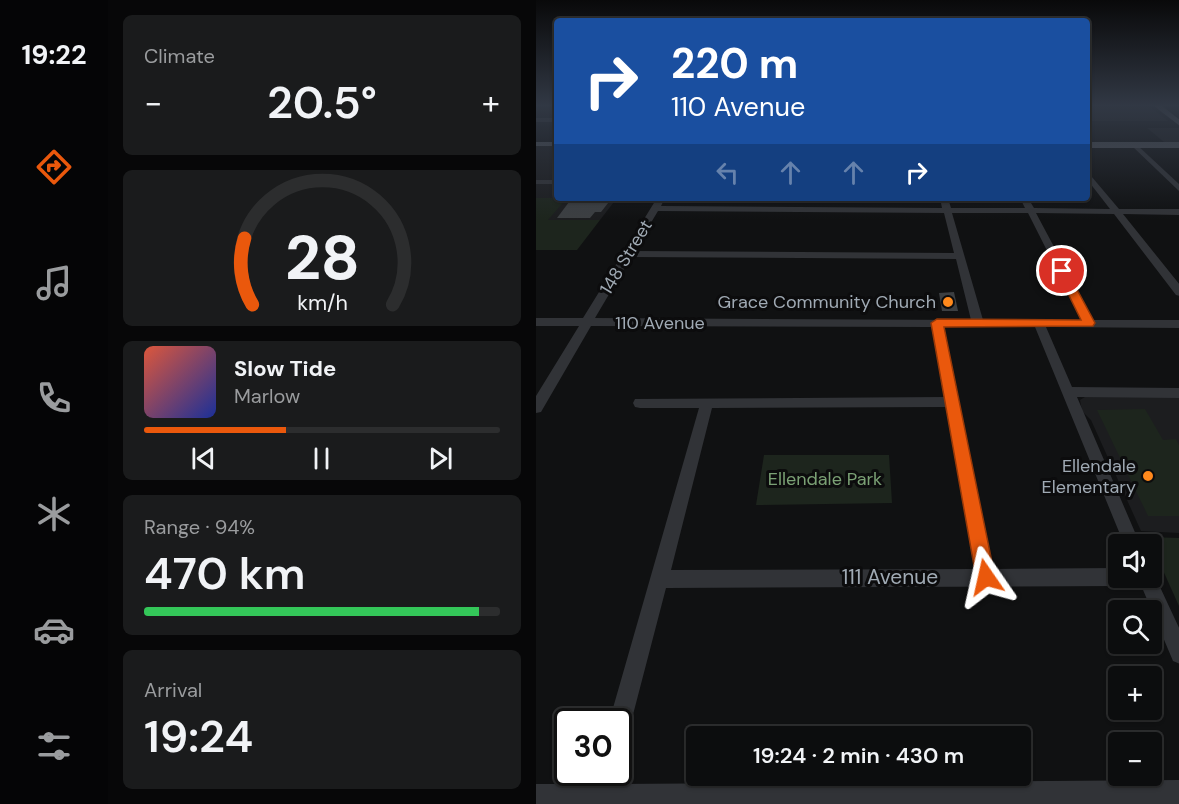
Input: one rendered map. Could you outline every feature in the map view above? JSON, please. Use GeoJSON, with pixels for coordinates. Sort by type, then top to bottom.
{"type":"FeatureCollection","features":[{"type":"Feature","properties":{"kind":"main road"},"geometry":{"type":"LineString","coordinates":[[536,144],[554,144]]}},
{"type":"Feature","properties":{"kind":"main road"},"geometry":{"type":"LineString","coordinates":[[1090,145],[1180,145]]}},
{"type":"Feature","properties":{"kind":"street"},"geometry":{"type":"LineString","coordinates":[[1134,145],[1180,190]]}},
{"type":"Feature","properties":{"kind":"street"},"geometry":{"type":"LineString","coordinates":[[1090,177],[1180,293]]}},
{"type":"Feature","properties":{"kind":"street"},"geometry":{"type":"LineString","coordinates":[[536,182],[554,182]]}},
{"type":"Feature","properties":{"kind":"street","name":"148 Street"},"geometry":{"type":"LineString","coordinates":[[536,408],[659,201]]}},
{"type":"Feature","properties":{"kind":"street"},"geometry":{"type":"LineString","coordinates":[[945,201],[978,323]]}},
{"type":"Feature","properties":{"kind":"street"},"geometry":{"type":"LineString","coordinates":[[1026,201],[1089,323]]}},
{"type":"Feature","properties":{"kind":"street"},"geometry":{"type":"LineString","coordinates":[[655,208],[922,208],[947,211],[1180,212]]}},
{"type":"Feature","properties":{"kind":"street"},"geometry":{"type":"LineString","coordinates":[[627,254],[959,256]]}},
{"type":"Feature","properties":{"kind":"street","name":"110 Avenue"},"geometry":{"type":"LineString","coordinates":[[536,322],[1180,324]]}},
{"type":"Feature","properties":{"kind":"street"},"geometry":{"type":"LineString","coordinates":[[937,323],[986,577]]}},
{"type":"Feature","properties":{"kind":"street"},"geometry":{"type":"LineString","coordinates":[[1039,324],[1128,534]]}},
{"type":"Feature","properties":{"kind":"street"},"geometry":{"type":"LineString","coordinates":[[1069,392],[1180,393]]}},
{"type":"Feature","properties":{"kind":"street"},"geometry":{"type":"LineString","coordinates":[[640,403],[952,402]]}},
{"type":"Feature","properties":{"kind":"street"},"geometry":{"type":"LineString","coordinates":[[624,708],[707,403]]}},
{"type":"Feature","properties":{"kind":"street","name":"111 Avenue"},"geometry":{"type":"LineString","coordinates":[[661,579],[1108,576]]}},
{"type":"Feature","properties":{"kind":"street"},"geometry":{"type":"LineString","coordinates":[[1151,588],[1180,654]]}},
{"type":"Feature","properties":{"kind":"street"},"geometry":{"type":"LineString","coordinates":[[600,795],[602,786]]}},
{"type":"Feature","properties":{"kind":"street"},"geometry":{"type":"LineString","coordinates":[[536,796],[600,795],[795,800],[1180,792]]}},
{"type":"Feature","properties":{"kind":"shaded area"},"geometry":{"type":"Polygon","coordinates":[[[536,146],[554,146],[554,180],[536,180],[536,146]]]}},
{"type":"Feature","properties":{"kind":"shaded area"},"geometry":{"type":"Polygon","coordinates":[[[536,183],[554,183],[554,198],[536,198],[536,183]]]}},
{"type":"Feature","properties":{"kind":"shaded area"},"geometry":{"type":"Polygon","coordinates":[[[563,201],[615,201],[600,220],[547,220],[563,201]]]}},
{"type":"Feature","properties":{"kind":"shaded area","name":"Ellendale Elementary"},"geometry":{"type":"Polygon","coordinates":[[[1179,396],[1179,533],[1141,531],[1091,420],[1082,411],[1080,400],[1085,397],[1179,396]]]}},
{"type":"Feature","properties":{"kind":"green space"},"geometry":{"type":"Polygon","coordinates":[[[536,198],[554,198],[554,201],[564,201],[548,220],[600,220],[577,250],[536,250],[536,198]]]}},
{"type":"Feature","properties":{"kind":"green space"},"geometry":{"type":"Polygon","coordinates":[[[1145,409],[1163,440],[1176,439],[1179,445],[1179,516],[1148,516],[1097,410],[1145,409]]]}},
{"type":"Feature","properties":{"kind":"green space","name":"Ellendale Park"},"geometry":{"type":"Polygon","coordinates":[[[764,455],[889,455],[892,503],[756,505],[764,455]]]}},
{"type":"Feature","properties":{"kind":"green space"},"geometry":{"type":"Polygon","coordinates":[[[1162,537],[1179,538],[1179,606],[1162,568],[1162,537]]]}},
{"type":"Feature","properties":{"kind":"building"},"geometry":{"type":"Polygon","coordinates":[[[570,201],[610,201],[601,212],[595,212],[590,218],[557,218],[570,201]]]}},
{"type":"Feature","properties":{"kind":"building","name":"Grace Community Church"},"geometry":{"type":"Polygon","coordinates":[[[954,292],[958,311],[942,311],[939,293],[954,292]]]}},
{"type":"Feature","properties":{"kind":"place","name":"Grace Community Church"},"geometry":{"type":"Point","coordinates":[948,302]}},
{"type":"Feature","properties":{"kind":"place","name":"Ellendale Elementary"},"geometry":{"type":"Point","coordinates":[1148,476]}},
{"type":"Feature","properties":{"kind":"route"},"geometry":{"type":"LineString","coordinates":[[986,577],[937,323],[1089,323],[1062,271]]}}]}
